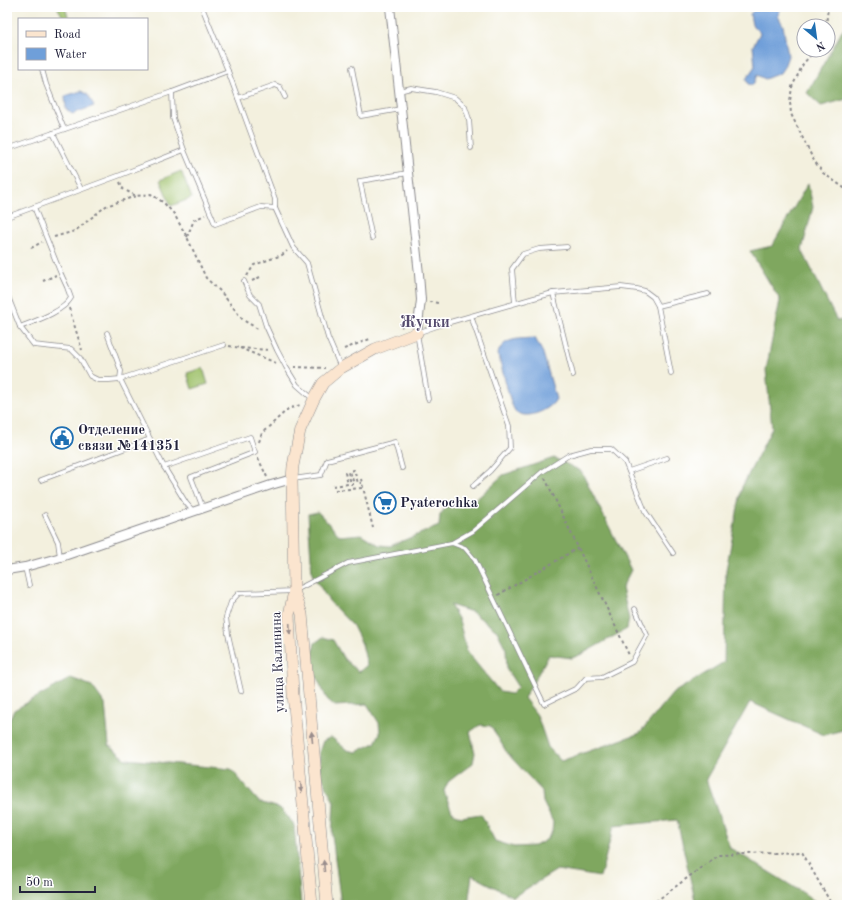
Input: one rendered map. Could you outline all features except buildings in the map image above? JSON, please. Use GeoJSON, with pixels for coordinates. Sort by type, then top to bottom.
{"type":"FeatureCollection","features":[{"type":"Feature","properties":{"kind":"street"},"geometry":{"type":"LineString","coordinates":[[294,591],[293,466],[300,430],[314,399],[323,383],[341,368],[375,349],[417,333],[421,300],[419,274],[390,7]]}},
{"type":"Feature","properties":{"kind":"street"},"geometry":{"type":"LineString","coordinates":[[7,570],[25,567],[60,557],[292,479]]}},
{"type":"Feature","properties":{"kind":"street","name":"улица Калинина"},"geometry":{"type":"LineString","coordinates":[[294,591],[289,615],[293,694],[312,905]]}},
{"type":"Feature","properties":{"kind":"street","name":"улица Калинина"},"geometry":{"type":"LineString","coordinates":[[294,591],[302,614],[327,905]]}},
{"type":"Feature","properties":{"kind":"lane"},"geometry":{"type":"LineString","coordinates":[[202,7],[228,70],[274,199],[275,208],[293,247],[307,264],[328,338],[341,368]]}},
{"type":"Feature","properties":{"kind":"lane"},"geometry":{"type":"LineString","coordinates":[[352,68],[361,116],[401,109]]}},
{"type":"Feature","properties":{"kind":"lane"},"geometry":{"type":"LineString","coordinates":[[42,70],[46,84],[64,129]]}},
{"type":"Feature","properties":{"kind":"lane"},"geometry":{"type":"LineString","coordinates":[[7,149],[172,92],[228,70]]}},
{"type":"Feature","properties":{"kind":"lane"},"geometry":{"type":"LineString","coordinates":[[238,98],[274,85],[280,87],[285,97]]}},
{"type":"Feature","properties":{"kind":"lane"},"geometry":{"type":"LineString","coordinates":[[399,91],[411,88],[436,92],[454,98],[465,107],[469,119],[471,148]]}},
{"type":"Feature","properties":{"kind":"lane"},"geometry":{"type":"LineString","coordinates":[[172,92],[173,118],[184,150],[215,224],[261,207],[275,208]]}},
{"type":"Feature","properties":{"kind":"lane"},"geometry":{"type":"LineString","coordinates":[[53,133],[80,190]]}},
{"type":"Feature","properties":{"kind":"lane"},"geometry":{"type":"LineString","coordinates":[[7,217],[184,150]]}},
{"type":"Feature","properties":{"kind":"lane"},"geometry":{"type":"LineString","coordinates":[[372,238],[360,181],[408,173]]}},
{"type":"Feature","properties":{"kind":"lane"},"geometry":{"type":"LineString","coordinates":[[20,327],[57,311],[68,303],[71,298],[34,207]]}},
{"type":"Feature","properties":{"kind":"lane"},"geometry":{"type":"LineString","coordinates":[[515,304],[512,269],[523,254],[539,249],[567,246]]}},
{"type":"Feature","properties":{"kind":"lane"},"geometry":{"type":"LineString","coordinates":[[245,282],[250,295],[259,304],[266,326],[277,350],[297,385],[314,399]]}},
{"type":"Feature","properties":{"kind":"lane"},"geometry":{"type":"LineString","coordinates":[[428,399],[417,333],[443,324],[553,293],[621,287],[645,291],[653,298],[658,306],[671,373]]}},
{"type":"Feature","properties":{"kind":"lane"},"geometry":{"type":"LineString","coordinates":[[553,293],[573,375]]}},
{"type":"Feature","properties":{"kind":"lane"},"geometry":{"type":"LineString","coordinates":[[7,294],[20,327],[34,345],[71,350],[80,358],[90,376],[98,380],[120,379],[224,345]]}},
{"type":"Feature","properties":{"kind":"lane"},"geometry":{"type":"LineString","coordinates":[[658,306],[708,294]]}},
{"type":"Feature","properties":{"kind":"lane"},"geometry":{"type":"LineString","coordinates":[[471,316],[509,426],[510,448],[490,471],[473,486]]}},
{"type":"Feature","properties":{"kind":"lane"},"geometry":{"type":"LineString","coordinates":[[107,333],[121,371],[120,379],[164,467],[186,503],[194,512]]}},
{"type":"Feature","properties":{"kind":"lane"},"geometry":{"type":"LineString","coordinates":[[164,467],[250,437],[255,452],[191,477],[203,509]]}},
{"type":"Feature","properties":{"kind":"lane"},"geometry":{"type":"LineString","coordinates":[[41,480],[150,439]]}},
{"type":"Feature","properties":{"kind":"lane"},"geometry":{"type":"LineString","coordinates":[[292,479],[321,476],[328,460],[395,442],[402,468]]}},
{"type":"Feature","properties":{"kind":"lane"},"geometry":{"type":"LineString","coordinates":[[241,691],[228,634],[226,617],[231,602],[239,593],[294,591],[348,563],[452,543],[472,531],[542,472],[569,455],[591,449],[611,449],[625,462],[645,511],[673,553]]}},
{"type":"Feature","properties":{"kind":"lane"},"geometry":{"type":"LineString","coordinates":[[629,471],[667,458]]}},
{"type":"Feature","properties":{"kind":"lane"},"geometry":{"type":"LineString","coordinates":[[45,515],[58,542],[60,557]]}},
{"type":"Feature","properties":{"kind":"lane"},"geometry":{"type":"LineString","coordinates":[[452,543],[465,548],[475,560],[544,704],[577,688],[586,678],[602,677],[632,662],[647,635],[635,609]]}},
{"type":"Feature","properties":{"kind":"lane"},"geometry":{"type":"LineString","coordinates":[[25,567],[28,585]]}},
{"type":"Feature","properties":{"kind":"path"},"geometry":{"type":"LineString","coordinates":[[827,18],[828,7]]}},
{"type":"Feature","properties":{"kind":"path"},"geometry":{"type":"LineString","coordinates":[[809,58],[792,87],[790,100],[791,114],[813,159],[822,173],[847,190]]}},
{"type":"Feature","properties":{"kind":"path"},"geometry":{"type":"LineString","coordinates":[[118,176],[123,189],[136,196]]}},
{"type":"Feature","properties":{"kind":"path"},"geometry":{"type":"LineString","coordinates":[[31,248],[47,239],[75,231],[106,206],[136,196],[151,194],[164,203],[174,214],[187,237],[206,278],[221,292],[243,320],[258,329]]}},
{"type":"Feature","properties":{"kind":"path"},"geometry":{"type":"LineString","coordinates":[[187,237],[194,220],[210,212]]}},
{"type":"Feature","properties":{"kind":"path"},"geometry":{"type":"LineString","coordinates":[[245,282],[254,265],[282,255],[293,247]]}},
{"type":"Feature","properties":{"kind":"path"},"geometry":{"type":"LineString","coordinates":[[43,280],[60,274]]}},
{"type":"Feature","properties":{"kind":"path"},"geometry":{"type":"LineString","coordinates":[[245,282],[260,277]]}},
{"type":"Feature","properties":{"kind":"path"},"geometry":{"type":"LineString","coordinates":[[68,303],[83,353]]}},
{"type":"Feature","properties":{"kind":"path"},"geometry":{"type":"LineString","coordinates":[[394,330],[402,327],[408,321],[411,313]]}},
{"type":"Feature","properties":{"kind":"path"},"geometry":{"type":"LineString","coordinates":[[344,349],[373,338]]}},
{"type":"Feature","properties":{"kind":"path"},"geometry":{"type":"LineString","coordinates":[[224,345],[240,348],[277,350]]}},
{"type":"Feature","properties":{"kind":"path"},"geometry":{"type":"LineString","coordinates":[[271,485],[255,452],[262,432],[288,410],[314,399]]}},
{"type":"Feature","properties":{"kind":"path"},"geometry":{"type":"LineString","coordinates":[[333,486],[348,484],[345,473],[348,472],[351,484],[354,484],[350,471],[354,470],[358,484],[362,483]]}},
{"type":"Feature","properties":{"kind":"path"},"geometry":{"type":"LineString","coordinates":[[542,472],[632,662]]}},
{"type":"Feature","properties":{"kind":"path"},"geometry":{"type":"LineString","coordinates":[[361,479],[373,528]]}},
{"type":"Feature","properties":{"kind":"path"},"geometry":{"type":"LineString","coordinates":[[335,490],[363,488]]}},
{"type":"Feature","properties":{"kind":"path"},"geometry":{"type":"LineString","coordinates":[[493,598],[578,548]]}},
{"type":"Feature","properties":{"kind":"path"},"geometry":{"type":"LineString","coordinates":[[651,905],[718,855],[802,852],[832,905]]}},
{"type":"Feature","properties":{"kind":"green space"},"geometry":{"type":"Polygon","coordinates":[[[57,7],[65,7],[69,18],[63,18],[57,7]]]}},
{"type":"Feature","properties":{"kind":"green space"},"geometry":{"type":"Polygon","coordinates":[[[847,17],[847,99],[821,106],[807,93],[827,58],[836,58],[836,42],[846,24],[847,17]]]}},
{"type":"Feature","properties":{"kind":"green space"},"geometry":{"type":"Polygon","coordinates":[[[181,171],[192,198],[171,206],[160,180],[181,171]]]}},
{"type":"Feature","properties":{"kind":"green space"},"geometry":{"type":"Polygon","coordinates":[[[808,183],[813,207],[802,250],[837,321],[847,319],[847,729],[824,735],[750,702],[706,779],[730,848],[805,894],[820,905],[696,905],[677,820],[614,826],[600,877],[557,870],[513,897],[472,875],[468,905],[341,905],[332,835],[334,802],[320,773],[319,752],[323,741],[331,737],[347,750],[356,752],[375,743],[380,733],[379,723],[367,704],[335,706],[327,699],[310,663],[315,643],[323,637],[333,640],[344,659],[359,672],[367,665],[362,644],[353,626],[329,601],[312,574],[308,514],[318,512],[340,536],[361,534],[379,545],[390,546],[439,526],[440,515],[446,507],[470,505],[503,475],[554,458],[581,471],[631,570],[622,588],[629,619],[627,629],[572,658],[549,655],[524,698],[537,715],[548,747],[561,761],[640,733],[673,693],[724,662],[726,570],[742,487],[772,428],[766,370],[780,300],[750,251],[772,246],[808,183]],[[450,605],[459,620],[467,652],[500,692],[511,694],[518,687],[507,670],[506,649],[497,631],[472,612],[450,605]],[[480,725],[470,732],[475,753],[473,763],[448,782],[444,791],[452,812],[461,817],[481,814],[495,841],[514,847],[535,846],[546,840],[552,832],[553,822],[543,802],[542,791],[507,753],[491,726],[480,725]]]}},
{"type":"Feature","properties":{"kind":"green space"},"geometry":{"type":"Polygon","coordinates":[[[203,368],[208,384],[192,389],[187,373],[203,368]]]}},
{"type":"Feature","properties":{"kind":"green space"},"geometry":{"type":"Polygon","coordinates":[[[71,678],[92,686],[105,704],[109,745],[126,759],[231,769],[259,802],[280,808],[294,824],[301,905],[7,905],[7,725],[14,710],[71,678]]]}},
{"type":"Feature","properties":{"kind":"water"},"geometry":{"type":"Polygon","coordinates":[[[757,7],[781,7],[778,16],[783,25],[788,56],[780,73],[765,79],[757,75],[753,85],[748,84],[746,79],[755,66],[753,46],[760,33],[752,25],[750,14],[757,7]]]}},
{"type":"Feature","properties":{"kind":"water"},"geometry":{"type":"Polygon","coordinates":[[[81,91],[88,95],[94,106],[72,114],[66,109],[65,96],[81,91]]]}},
{"type":"Feature","properties":{"kind":"water"},"geometry":{"type":"Polygon","coordinates":[[[535,338],[543,353],[556,399],[543,411],[524,415],[516,413],[511,403],[498,354],[500,348],[508,342],[518,339],[535,338]]]}},
{"type":"Feature","properties":{"kind":"place","name":"Отделение связи №141351"},"geometry":{"type":"Point","coordinates":[62,438]}},
{"type":"Feature","properties":{"kind":"place","name":"Pyaterochka"},"geometry":{"type":"Point","coordinates":[385,503]}},
{"type":"Feature","properties":{"kind":"district","name":"Жучки"},"geometry":{"type":"Point","coordinates":[425,323]}}]}
